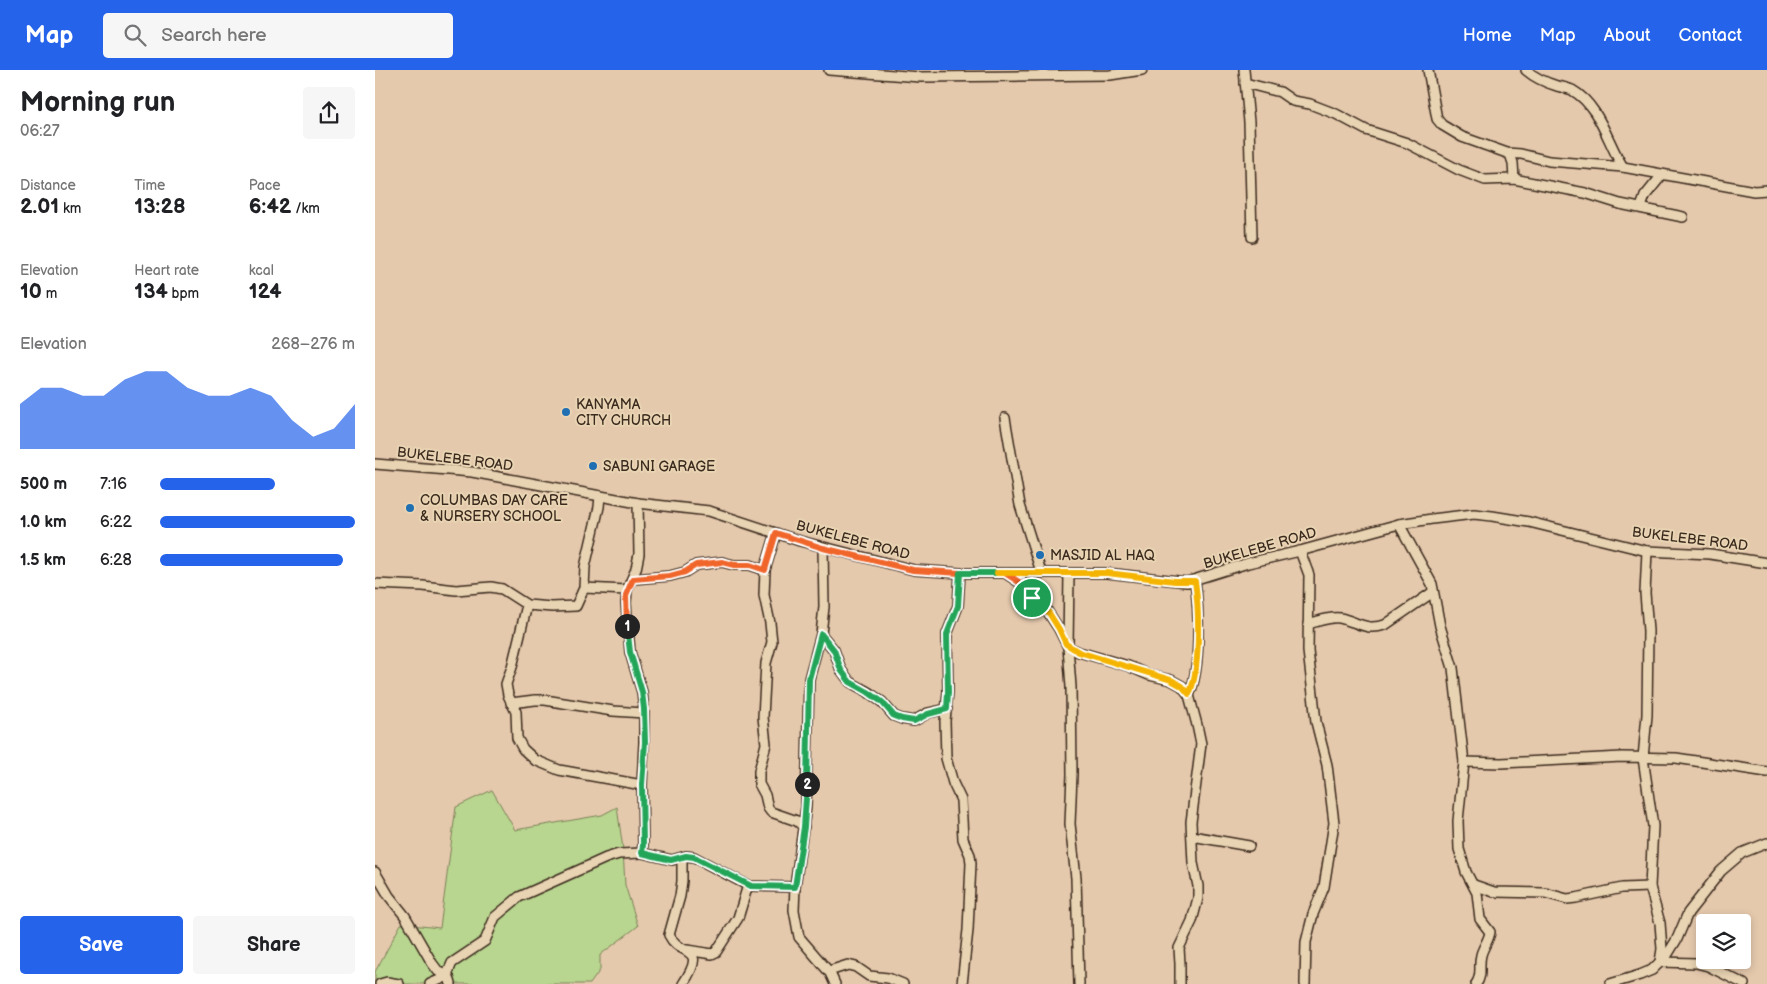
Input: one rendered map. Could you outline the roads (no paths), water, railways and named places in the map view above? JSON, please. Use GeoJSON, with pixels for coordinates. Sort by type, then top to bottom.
{"type":"FeatureCollection","features":[{"type":"Feature","properties":{"kind":"street"},"geometry":{"type":"LineString","coordinates":[[829,70],[920,77],[1094,75],[1142,70]]}},
{"type":"Feature","properties":{"kind":"street"},"geometry":{"type":"LineString","coordinates":[[1245,70],[1249,122],[1252,237]]}},
{"type":"Feature","properties":{"kind":"street"},"geometry":{"type":"LineString","coordinates":[[1428,70],[1435,112],[1442,125],[1462,138],[1510,154],[1521,154],[1549,161],[1623,167],[1754,191],[1767,190]]}},
{"type":"Feature","properties":{"kind":"street"},"geometry":{"type":"LineString","coordinates":[[1526,70],[1550,84],[1570,89],[1580,96],[1602,124],[1614,153],[1623,167]]}},
{"type":"Feature","properties":{"kind":"street"},"geometry":{"type":"LineString","coordinates":[[1245,83],[1280,92],[1293,101],[1310,104],[1336,114],[1366,130],[1407,143],[1459,170],[1479,178],[1489,181],[1514,179],[1585,193],[1620,204],[1683,217]]}},
{"type":"Feature","properties":{"kind":"street"},"geometry":{"type":"LineString","coordinates":[[1510,154],[1513,163],[1514,179]]}},
{"type":"Feature","properties":{"kind":"street"},"geometry":{"type":"LineString","coordinates":[[1641,208],[1645,196],[1662,174]]}},
{"type":"Feature","properties":{"kind":"street"},"geometry":{"type":"LineString","coordinates":[[1005,418],[1020,505],[1041,572]]}},
{"type":"Feature","properties":{"kind":"street","name":"BUKELEBE ROAD"},"geometry":{"type":"LineString","coordinates":[[375,464],[472,472],[638,503],[709,510],[823,548],[913,570],[960,573],[1107,573],[1175,581],[1195,581],[1249,563],[1399,524],[1457,515],[1492,516],[1529,522],[1647,551],[1710,554],[1767,563]]}},
{"type":"Feature","properties":{"kind":"street"},"geometry":{"type":"LineString","coordinates":[[375,584],[423,586],[456,590],[497,588],[527,605],[576,606],[584,588],[585,567],[600,496]]}},
{"type":"Feature","properties":{"kind":"street"},"geometry":{"type":"LineString","coordinates":[[638,503],[639,554],[633,579],[627,590],[626,618],[630,652],[642,692],[644,713],[642,853]]}},
{"type":"Feature","properties":{"kind":"street"},"geometry":{"type":"LineString","coordinates":[[1399,524],[1429,578],[1440,626],[1453,668],[1464,762],[1458,821],[1459,849],[1466,872],[1474,885],[1479,900],[1480,919],[1490,932],[1490,936],[1481,954],[1481,976],[1476,984]]}},
{"type":"Feature","properties":{"kind":"street"},"geometry":{"type":"LineString","coordinates":[[776,533],[765,570],[764,595],[771,629],[771,642],[766,663],[763,717],[766,744],[759,772],[759,784],[771,812],[797,821],[804,827]]}},
{"type":"Feature","properties":{"kind":"street"},"geometry":{"type":"LineString","coordinates":[[823,548],[824,600],[821,634],[810,673],[807,789],[794,910],[798,935],[829,971],[835,984]]}},
{"type":"Feature","properties":{"kind":"street"},"geometry":{"type":"LineString","coordinates":[[1300,551],[1309,574],[1308,651],[1315,713],[1327,764],[1334,823],[1324,887],[1313,914],[1306,942],[1305,984]]}},
{"type":"Feature","properties":{"kind":"street"},"geometry":{"type":"LineString","coordinates":[[1647,551],[1645,593],[1648,631],[1647,715],[1643,758],[1652,821],[1650,887],[1661,929],[1661,962]]}},
{"type":"Feature","properties":{"kind":"street"},"geometry":{"type":"LineString","coordinates":[[633,579],[670,576],[685,572],[696,565],[722,562],[734,565],[750,565],[765,570]]}},
{"type":"Feature","properties":{"kind":"street"},"geometry":{"type":"LineString","coordinates":[[960,573],[958,606],[947,634],[946,760],[953,783],[961,800],[963,839],[970,858],[968,930],[962,984]]}},
{"type":"Feature","properties":{"kind":"street"},"geometry":{"type":"LineString","coordinates":[[1005,573],[1022,584],[1028,594],[1049,613],[1067,646],[1079,652],[1171,680],[1182,686],[1189,694],[1201,744],[1195,779],[1191,822],[1193,862],[1198,886],[1198,898],[1192,921],[1179,948],[1180,984]]}},
{"type":"Feature","properties":{"kind":"street"},"geometry":{"type":"LineString","coordinates":[[1069,573],[1067,646],[1071,687],[1072,774],[1070,824],[1076,878],[1079,984]]}},
{"type":"Feature","properties":{"kind":"street"},"geometry":{"type":"LineString","coordinates":[[1189,694],[1193,685],[1196,659],[1199,606],[1195,581]]}},
{"type":"Feature","properties":{"kind":"street"},"geometry":{"type":"LineString","coordinates":[[584,588],[627,590]]}},
{"type":"Feature","properties":{"kind":"street"},"geometry":{"type":"LineString","coordinates":[[1308,624],[1339,618],[1366,628],[1378,628],[1433,592]]}},
{"type":"Feature","properties":{"kind":"street"},"geometry":{"type":"LineString","coordinates":[[527,605],[513,667],[506,684],[511,703],[516,712],[517,738],[523,749],[535,760],[559,770],[642,785]]}},
{"type":"Feature","properties":{"kind":"street"},"geometry":{"type":"LineString","coordinates":[[821,634],[834,650],[841,670],[850,682],[882,702],[894,716],[914,721],[928,714],[947,709]]}},
{"type":"Feature","properties":{"kind":"street"},"geometry":{"type":"LineString","coordinates":[[511,703],[545,700],[613,711],[644,713]]}},
{"type":"Feature","properties":{"kind":"street"},"geometry":{"type":"LineString","coordinates":[[1464,762],[1676,758],[1767,772]]}},
{"type":"Feature","properties":{"kind":"street"},"geometry":{"type":"LineString","coordinates":[[1192,836],[1249,846]]}},
{"type":"Feature","properties":{"kind":"street"},"geometry":{"type":"LineString","coordinates":[[1610,984],[1649,972],[1661,962],[1677,939],[1688,913],[1721,871],[1742,853],[1767,843]]}},
{"type":"Feature","properties":{"kind":"street"},"geometry":{"type":"LineString","coordinates":[[449,980],[452,963],[485,942],[495,917],[519,897],[619,854],[642,853],[671,860],[694,857],[748,885],[795,887]]}},
{"type":"Feature","properties":{"kind":"street"},"geometry":{"type":"LineString","coordinates":[[682,858],[680,896],[669,935],[671,939],[692,956],[694,962],[683,984]]}},
{"type":"Feature","properties":{"kind":"street"},"geometry":{"type":"LineString","coordinates":[[375,872],[389,896],[405,916],[432,963],[449,980]]}},
{"type":"Feature","properties":{"kind":"street"},"geometry":{"type":"LineString","coordinates":[[685,950],[712,954],[716,952],[738,918],[748,885]]}},
{"type":"Feature","properties":{"kind":"street"},"geometry":{"type":"LineString","coordinates":[[1474,885],[1494,892],[1545,893],[1567,899],[1619,888],[1650,887]]}},
{"type":"Feature","properties":{"kind":"street"},"geometry":{"type":"LineString","coordinates":[[1661,962],[1696,963],[1708,966],[1744,984]]}},
{"type":"Feature","properties":{"kind":"street"},"geometry":{"type":"LineString","coordinates":[[829,971],[848,965],[856,967],[869,976],[888,978],[903,984]]}},
{"type":"Feature","properties":{"kind":"street"},"geometry":{"type":"LineString","coordinates":[[430,984],[441,980],[449,980]]}},
{"type":"Feature","properties":{"kind":"street"},"geometry":{"type":"LineString","coordinates":[[380,984],[387,982],[399,984]]}},
{"type":"Feature","properties":{"kind":"place","name":"KANYAMA CITY CHURCH"},"geometry":{"type":"Point","coordinates":[566,412]}},
{"type":"Feature","properties":{"kind":"place","name":"SABUNI GARAGE"},"geometry":{"type":"Point","coordinates":[593,466]}},
{"type":"Feature","properties":{"kind":"place","name":"COLUMBAS DAY CARE & NURSERY SCHOOL"},"geometry":{"type":"Point","coordinates":[410,508]}},
{"type":"Feature","properties":{"kind":"place","name":"MASJID AL HAQ"},"geometry":{"type":"Point","coordinates":[1040,555]}}]}
